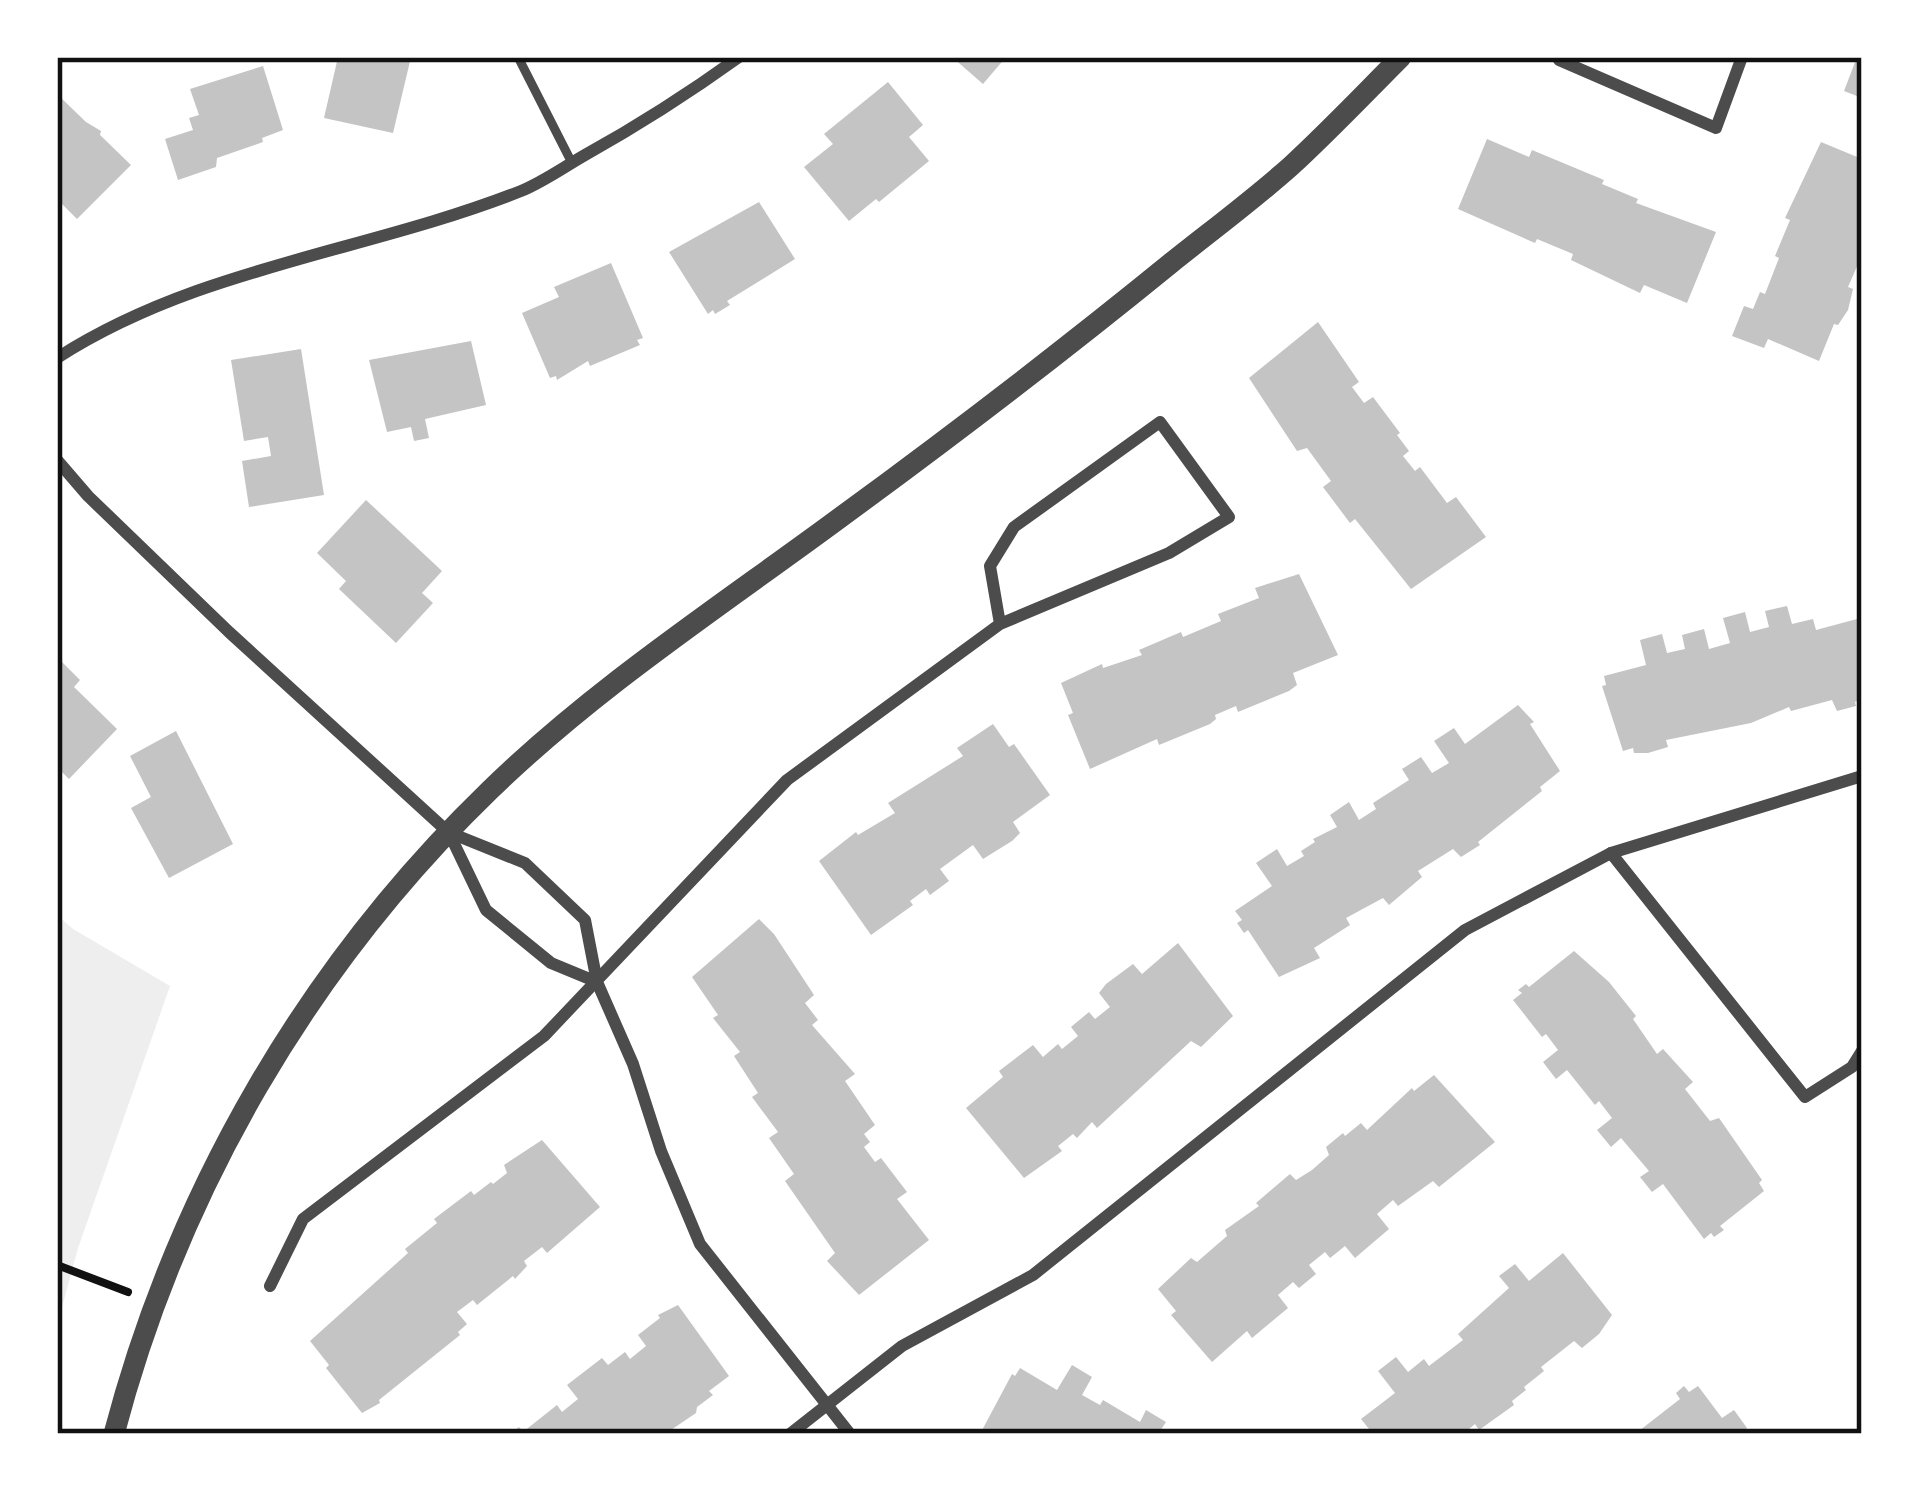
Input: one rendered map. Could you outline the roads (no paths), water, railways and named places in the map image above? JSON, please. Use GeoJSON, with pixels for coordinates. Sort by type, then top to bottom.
{"type":"FeatureCollection","features":[{"type":"Feature","properties":{"kind":"street"},"geometry":{"type":"LineString","coordinates":[[57,358],[116,324],[205,285],[423,224],[525,189],[667,109],[739,57]]}},
{"type":"Feature","properties":{"kind":"street"},"geometry":{"type":"LineString","coordinates":[[114,1434],[136,1351],[180,1238],[240,1114],[308,1004],[378,912],[448,832],[538,746],[605,691],[1018,387],[1291,166],[1401,57]]}},
{"type":"Feature","properties":{"kind":"street"},"geometry":{"type":"LineString","coordinates":[[1561,57],[1559,60],[1716,128],[1742,57]]}},
{"type":"Feature","properties":{"kind":"street"},"geometry":{"type":"LineString","coordinates":[[271,1286],[303,1219],[544,1036],[787,780],[1000,624],[1169,554],[1229,517],[1160,422],[1014,527],[990,566],[1000,624]]}},
{"type":"Feature","properties":{"kind":"street"},"geometry":{"type":"LineString","coordinates":[[57,460],[229,632],[448,832],[525,863],[585,920],[597,982],[700,1244],[850,1434]]}},
{"type":"Feature","properties":{"kind":"street"},"geometry":{"type":"LineString","coordinates":[[790,1434],[902,1346],[1033,1275],[1465,930],[1611,853],[1862,776]]}},
{"type":"Feature","properties":{"kind":"street"},"geometry":{"type":"LineString","coordinates":[[448,832],[486,910],[551,963],[597,982]]}},
{"type":"Feature","properties":{"kind":"street"},"geometry":{"type":"LineString","coordinates":[[1611,853],[1805,1097],[1852,1067],[1862,1052]]}},
{"type":"Feature","properties":{"kind":"lane"},"geometry":{"type":"LineString","coordinates":[[518,57],[572,163]]}}]}
